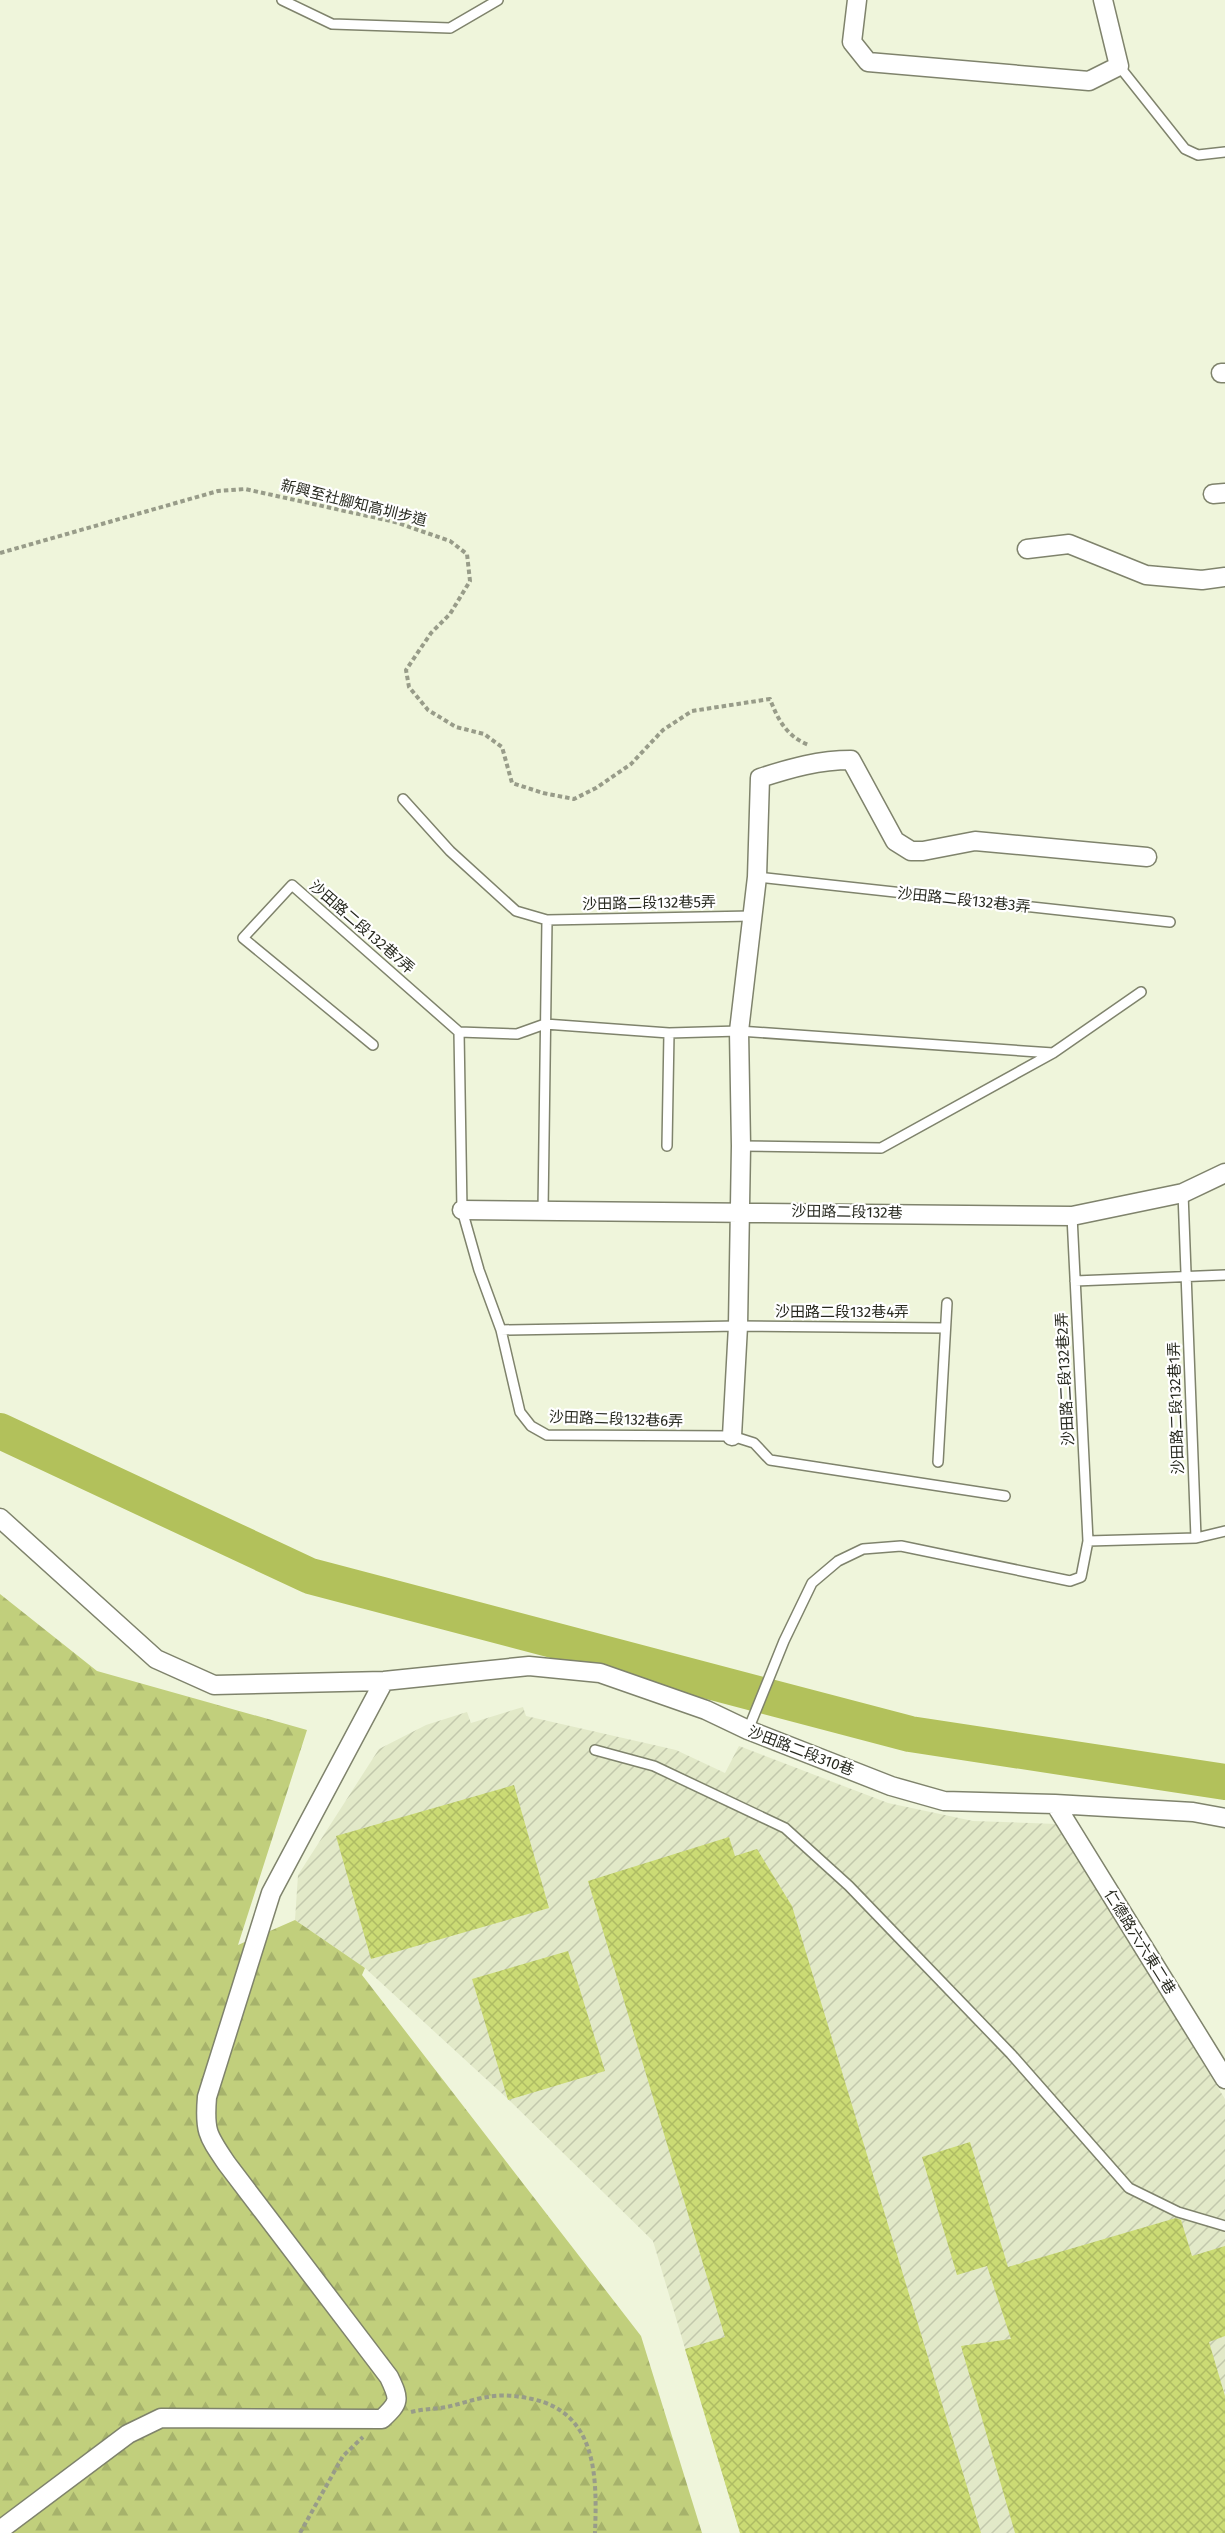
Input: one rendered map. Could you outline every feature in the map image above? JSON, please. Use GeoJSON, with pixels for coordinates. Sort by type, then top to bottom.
{"type":"FeatureCollection","features":[{"type":"Feature","properties":{"kind":"street"},"geometry":{"type":"LineString","coordinates":[[857,0],[852,42],[868,62],[1089,81],[1119,66],[1103,0]]}},
{"type":"Feature","properties":{"kind":"street"},"geometry":{"type":"LineString","coordinates":[[1027,549],[1069,544],[1146,575],[1202,580],[1225,577]]}},
{"type":"Feature","properties":{"kind":"street"},"geometry":{"type":"LineString","coordinates":[[732,1436],[738,1326],[738,1211],[741,1146],[739,1031],[757,877],[760,778],[799,765],[829,760],[851,760],[895,841],[911,851],[923,851],[975,841],[1147,856]]}},
{"type":"Feature","properties":{"kind":"street","name":"沙田路二段132巷"},"geometry":{"type":"LineString","coordinates":[[462,1210],[1072,1216],[1183,1193],[1225,1173]]}},
{"type":"Feature","properties":{"kind":"street","name":"沙田路二段310巷"},"geometry":{"type":"LineString","coordinates":[[0,1518],[156,1659],[214,1685],[384,1681],[529,1666],[600,1673],[706,1710],[748,1730],[891,1786],[944,1801],[1055,1804],[1193,1812],[1225,1818]]}},
{"type":"Feature","properties":{"kind":"street"},"geometry":{"type":"LineString","coordinates":[[0,2530],[129,2434],[161,2418],[382,2419],[396,2406],[398,2395],[389,2377],[226,2164],[208,2136],[205,2121],[207,2097],[271,1893],[384,1681]]}},
{"type":"Feature","properties":{"kind":"street","name":"仁德路六六東二巷"},"geometry":{"type":"LineString","coordinates":[[1055,1804],[1225,2079]]}},
{"type":"Feature","properties":{"kind":"lane"},"geometry":{"type":"LineString","coordinates":[[282,0],[332,24],[450,28],[498,0]]}},
{"type":"Feature","properties":{"kind":"lane"},"geometry":{"type":"LineString","coordinates":[[1119,66],[1185,149],[1198,154],[1225,152]]}},
{"type":"Feature","properties":{"kind":"lane","name":"沙田路二段132巷5弄"},"geometry":{"type":"LineString","coordinates":[[403,799],[450,851],[516,911],[547,920],[752,916]]}},
{"type":"Feature","properties":{"kind":"lane","name":"沙田路二段132巷3弄"},"geometry":{"type":"LineString","coordinates":[[757,877],[1170,922]]}},
{"type":"Feature","properties":{"kind":"lane","name":"沙田路二段132巷7弄"},"geometry":{"type":"LineString","coordinates":[[374,1045],[243,938],[292,885],[459,1032]]}},
{"type":"Feature","properties":{"kind":"lane"},"geometry":{"type":"LineString","coordinates":[[543,1211],[547,920]]}},
{"type":"Feature","properties":{"kind":"lane"},"geometry":{"type":"LineString","coordinates":[[741,1146],[881,1148],[1053,1053],[1141,992]]}},
{"type":"Feature","properties":{"kind":"lane"},"geometry":{"type":"LineString","coordinates":[[462,1210],[459,1032],[517,1034],[545,1024],[669,1033],[739,1031],[1053,1053]]}},
{"type":"Feature","properties":{"kind":"lane"},"geometry":{"type":"LineString","coordinates":[[667,1146],[669,1033]]}},
{"type":"Feature","properties":{"kind":"lane","name":"沙田路二段132巷1弄"},"geometry":{"type":"LineString","coordinates":[[1183,1193],[1196,1538]]}},
{"type":"Feature","properties":{"kind":"lane","name":"沙田路二段132巷6弄"},"geometry":{"type":"LineString","coordinates":[[462,1210],[479,1270],[501,1330],[520,1412],[531,1426],[548,1435],[732,1436]]}},
{"type":"Feature","properties":{"kind":"lane","name":"沙田路二段132巷2弄"},"geometry":{"type":"LineString","coordinates":[[748,1730],[784,1641],[812,1583],[838,1561],[863,1549],[901,1546],[1070,1581],[1081,1577],[1088,1541],[1072,1216]]}},
{"type":"Feature","properties":{"kind":"lane"},"geometry":{"type":"LineString","coordinates":[[1075,1281],[1225,1275]]}},
{"type":"Feature","properties":{"kind":"lane"},"geometry":{"type":"LineString","coordinates":[[938,1462],[948,1303]]}},
{"type":"Feature","properties":{"kind":"lane"},"geometry":{"type":"LineString","coordinates":[[501,1330],[738,1326]]}},
{"type":"Feature","properties":{"kind":"lane","name":"沙田路二段132巷4弄"},"geometry":{"type":"LineString","coordinates":[[738,1326],[945,1328]]}},
{"type":"Feature","properties":{"kind":"lane"},"geometry":{"type":"LineString","coordinates":[[732,1436],[754,1443],[770,1460],[1005,1496]]}},
{"type":"Feature","properties":{"kind":"lane"},"geometry":{"type":"LineString","coordinates":[[1088,1541],[1196,1538],[1225,1531]]}},
{"type":"Feature","properties":{"kind":"lane"},"geometry":{"type":"LineString","coordinates":[[595,1750],[654,1766],[785,1828],[849,1886],[1011,2054],[1129,2188],[1178,2212],[1225,2226]]}},
{"type":"Feature","properties":{"kind":"path","name":"新興至社腳知高圳步道"},"geometry":{"type":"LineString","coordinates":[[0,553],[218,491],[245,489],[395,522],[450,541],[467,554],[470,581],[450,614],[431,633],[406,670],[409,687],[428,710],[456,728],[484,734],[502,747],[512,783],[543,794],[574,799],[596,788],[631,764],[663,730],[692,711],[770,699],[779,722],[800,742],[810,746]]}},
{"type":"Feature","properties":{"kind":"path"},"geometry":{"type":"LineString","coordinates":[[300,2533],[343,2456],[382,2419],[489,2397],[517,2396],[550,2403],[576,2421],[589,2451],[596,2488],[596,2533]]}},
{"type":"Feature","properties":{"kind":"shaded area"},"geometry":{"type":"Polygon","coordinates":[[[523,1707],[526,1716],[676,1750],[725,1773],[739,1746],[888,1803],[973,1821],[1057,1824],[1225,2099],[1225,2533],[740,2533],[653,2241],[509,2100],[365,1968],[295,1920],[298,1875],[379,1749],[426,1725],[467,1712],[471,1723],[523,1707]]]}},
{"type":"Feature","properties":{"kind":"green space"},"geometry":{"type":"Polygon","coordinates":[[[0,1594],[97,1671],[307,1730],[238,1945],[295,1920],[365,1968],[362,1975],[641,2336],[702,2533],[0,2533],[0,1594]]]}},
{"type":"Feature","properties":{"kind":"building"},"geometry":{"type":"Polygon","coordinates":[[[514,1785],[549,1908],[371,1959],[336,1836],[514,1785]]]}},
{"type":"Feature","properties":{"kind":"building"},"geometry":{"type":"Polygon","coordinates":[[[729,1837],[735,1856],[757,1849],[792,1906],[981,2533],[740,2533],[685,2349],[725,2337],[588,1881],[729,1837]]]}},
{"type":"Feature","properties":{"kind":"building"},"geometry":{"type":"Polygon","coordinates":[[[568,1951],[605,2071],[508,2100],[472,1979],[568,1951]]]}},
{"type":"Feature","properties":{"kind":"building"},"geometry":{"type":"Polygon","coordinates":[[[970,2142],[1008,2267],[1176,2218],[1181,2220],[1192,2256],[1225,2246],[1225,2336],[1209,2342],[1225,2396],[1225,2533],[1015,2533],[961,2346],[1011,2339],[987,2266],[957,2275],[922,2157],[970,2142]]]}},
{"type":"Feature","properties":{"kind":"waterway"},"geometry":{"type":"LineString","coordinates":[[0,1431],[310,1576],[910,1734],[1225,1782]]}}]}
